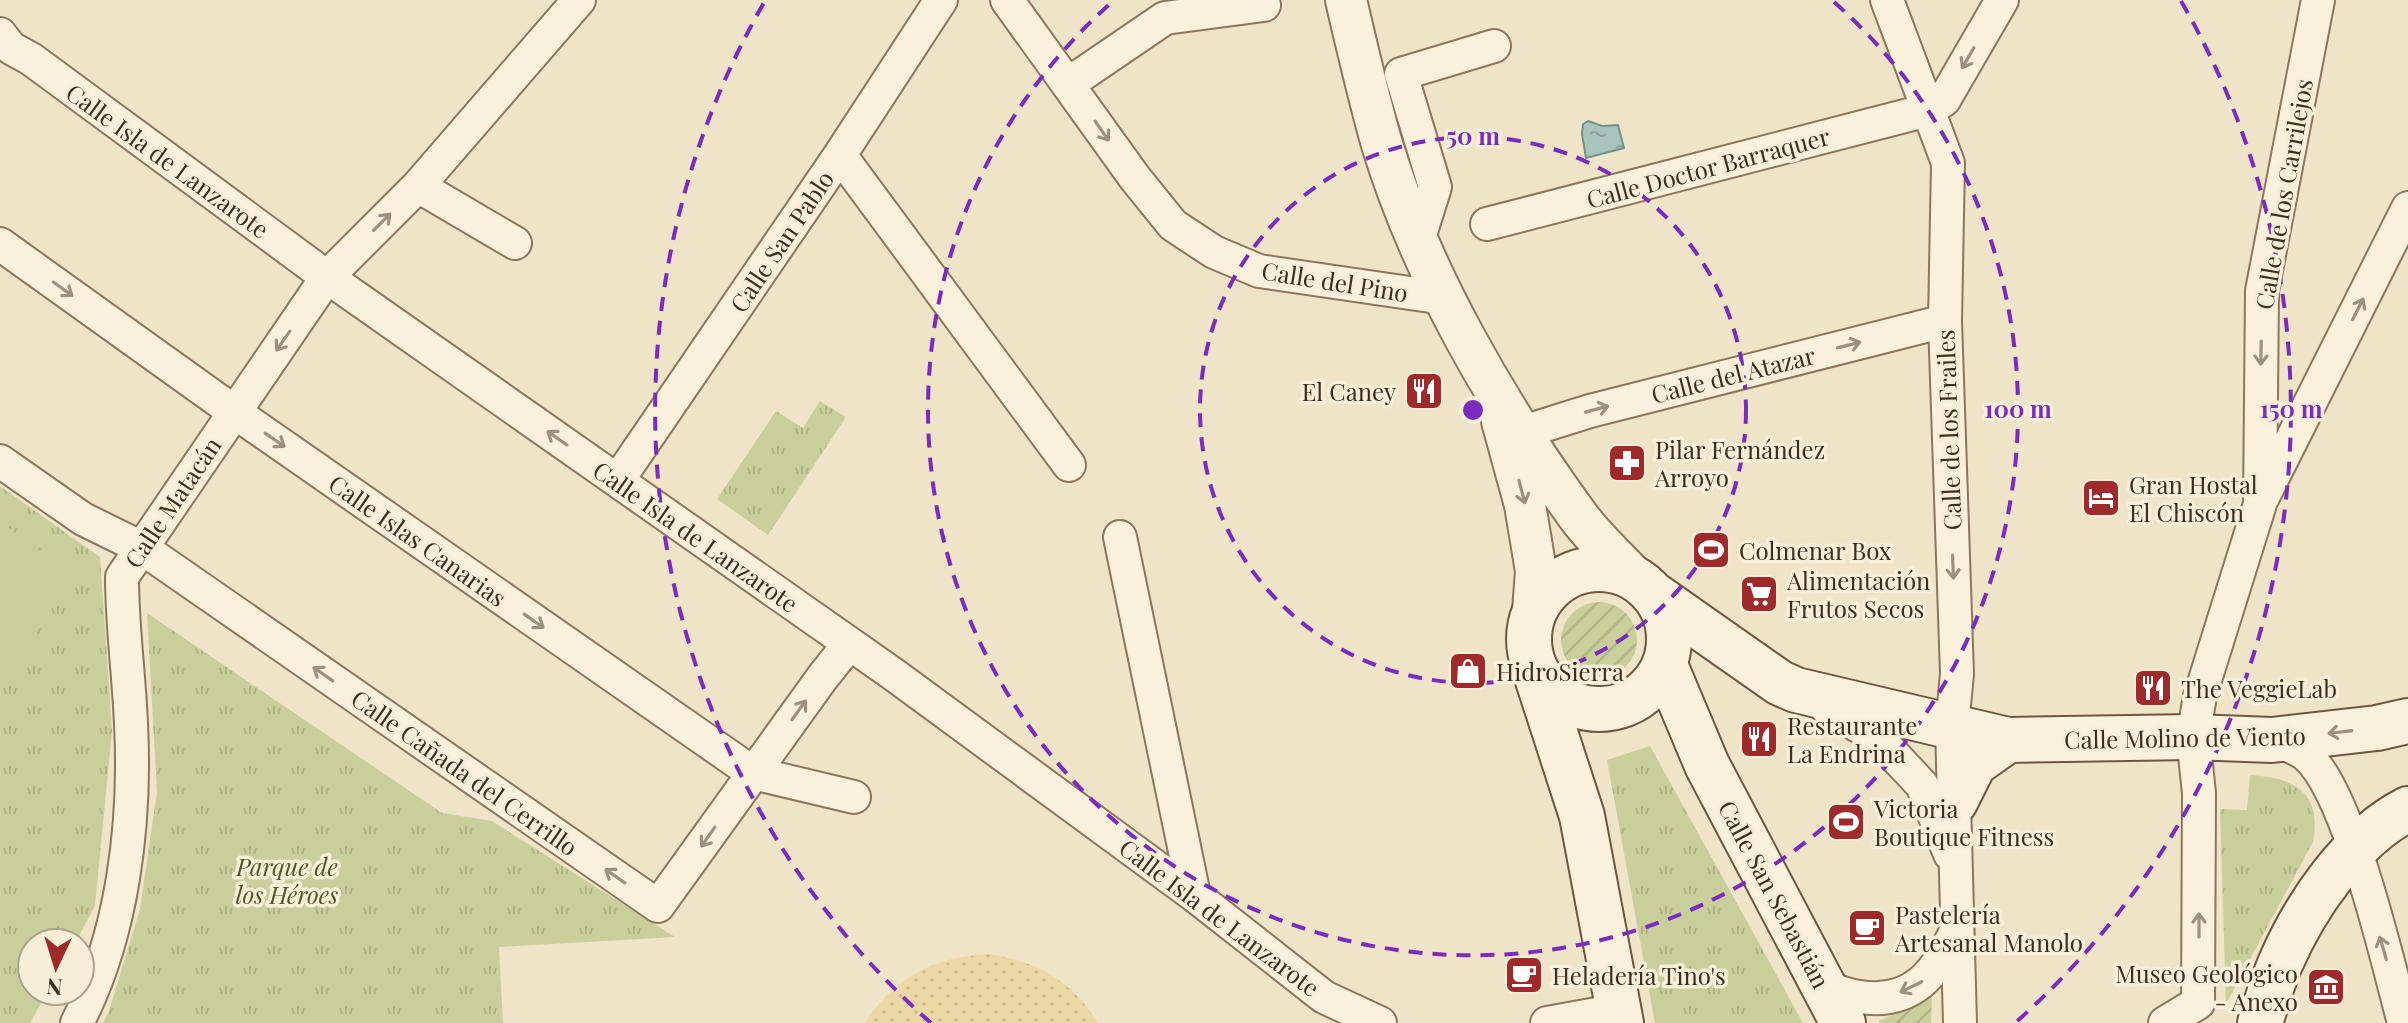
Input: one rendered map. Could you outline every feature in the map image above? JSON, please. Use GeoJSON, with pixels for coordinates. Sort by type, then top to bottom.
{"type":"FeatureCollection","features":[{"type":"Feature","properties":{"kind":"main road"},"geometry":{"type":"LineString","coordinates":[[1582,816],[1586,763],[1598,732],[1620,706],[1649,688],[1665,665],[1669,647],[1669,628],[1663,610],[1644,586],[1613,570],[1589,569],[1566,576],[1547,591],[1533,611],[1528,630],[1528,650],[1582,816],[1620,1016]]}},
{"type":"Feature","properties":{"kind":"main road","name":"Calle Molino de Viento"},"geometry":{"type":"LineString","coordinates":[[1644,586],[1788,686]]}},
{"type":"Feature","properties":{"kind":"main road","name":"Calle Molino de Viento"},"geometry":{"type":"LineString","coordinates":[[1665,665],[1720,665],[1788,686],[2008,740],[2193,737],[2272,740],[2377,728],[2408,721]]}},
{"type":"Feature","properties":{"kind":"main road","name":"Calle San Sebastián"},"geometry":{"type":"LineString","coordinates":[[1665,665],[1707,765],[1833,1004]]}},
{"type":"Feature","properties":{"kind":"main road"},"geometry":{"type":"LineString","coordinates":[[1534,668],[1548,688],[1568,702],[1591,709],[1620,706]]}},
{"type":"Feature","properties":{"kind":"main road","name":"Calle San Sebastián"},"geometry":{"type":"LineString","coordinates":[[1620,706],[1663,728],[1707,765]]}},
{"type":"Feature","properties":{"kind":"main road"},"geometry":{"type":"LineString","coordinates":[[1955,802],[1974,764],[2008,740]]}},
{"type":"Feature","properties":{"kind":"main road"},"geometry":{"type":"LineString","coordinates":[[2260,1023],[2280,963],[2316,898],[2353,849],[2387,820],[2408,809]]}},
{"type":"Feature","properties":{"kind":"street","name":"Calle San Pablo"},"geometry":{"type":"LineString","coordinates":[[618,480],[840,155],[941,0]]}},
{"type":"Feature","properties":{"kind":"street","name":"Calle del Pino"},"geometry":{"type":"LineString","coordinates":[[1007,0],[1135,178],[1173,225],[1214,252],[1259,271],[1444,298]]}},
{"type":"Feature","properties":{"kind":"street"},"geometry":{"type":"LineString","coordinates":[[1346,0],[1382,143],[1418,241],[1444,298],[1494,390],[1525,505],[1536,571],[1533,611]]}},
{"type":"Feature","properties":{"kind":"street","name":"Calle de los Frailes"},"geometry":{"type":"LineString","coordinates":[[1887,0],[1948,163],[1945,321],[1957,674],[1952,726],[1960,1023]]}},
{"type":"Feature","properties":{"kind":"street"},"geometry":{"type":"LineString","coordinates":[[1928,110],[1944,100],[2002,0]]}},
{"type":"Feature","properties":{"kind":"street","name":"Calle de los Carrilejos"},"geometry":{"type":"LineString","coordinates":[[2165,1023],[2198,1003],[2199,793],[2193,737],[2200,696],[2260,504],[2262,291],[2318,0]]}},
{"type":"Feature","properties":{"kind":"street"},"geometry":{"type":"LineString","coordinates":[[1068,84],[1165,18],[1264,5]]}},
{"type":"Feature","properties":{"kind":"street","name":"Calle Matacán"},"geometry":{"type":"LineString","coordinates":[[77,1023],[105,957],[119,907],[129,818],[131,726],[122,617],[122,577],[327,277],[418,186],[562,6]]}},
{"type":"Feature","properties":{"kind":"street","name":"Calle Isla de Lanzarote"},"geometry":{"type":"LineString","coordinates":[[4,46],[31,59],[327,277],[849,644],[1194,895],[1324,997],[1380,1023]]}},
{"type":"Feature","properties":{"kind":"street"},"geometry":{"type":"LineString","coordinates":[[1418,241],[1435,187],[1401,74],[1494,46]]}},
{"type":"Feature","properties":{"kind":"street","name":"Calle Doctor Barraquer"},"geometry":{"type":"LineString","coordinates":[[1487,224],[1928,110]]}},
{"type":"Feature","properties":{"kind":"street"},"geometry":{"type":"LineString","coordinates":[[840,155],[1069,465]]}},
{"type":"Feature","properties":{"kind":"street"},"geometry":{"type":"LineString","coordinates":[[418,186],[515,243]]}},
{"type":"Feature","properties":{"kind":"street"},"geometry":{"type":"LineString","coordinates":[[2260,504],[2408,208]]}},
{"type":"Feature","properties":{"kind":"street","name":"Calle Islas Canarias"},"geometry":{"type":"LineString","coordinates":[[0,244],[233,411],[753,773],[854,797]]}},
{"type":"Feature","properties":{"kind":"street","name":"Calle del Atazar"},"geometry":{"type":"LineString","coordinates":[[1523,432],[1590,411],[1945,321]]}},
{"type":"Feature","properties":{"kind":"street","name":"Calle Molino de Viento"},"geometry":{"type":"LineString","coordinates":[[1494,390],[1579,518],[1644,586]]}},
{"type":"Feature","properties":{"kind":"street","name":"Calle Cañada del Cerrillo"},"geometry":{"type":"LineString","coordinates":[[0,461],[83,519],[142,548],[658,906],[849,644]]}},
{"type":"Feature","properties":{"kind":"street"},"geometry":{"type":"LineString","coordinates":[[1120,537],[1194,895]]}},
{"type":"Feature","properties":{"kind":"street","name":"Calle Molino de Viento"},"geometry":{"type":"LineString","coordinates":[[1788,686],[1876,736]]}},
{"type":"Feature","properties":{"kind":"street","name":"Calle de los Frailes"},"geometry":{"type":"LineString","coordinates":[[1876,736],[1922,785],[1957,872]]}},
{"type":"Feature","properties":{"kind":"street"},"geometry":{"type":"LineString","coordinates":[[2272,740],[2305,753],[2325,776],[2353,849],[2404,1023]]}},
{"type":"Feature","properties":{"kind":"street","name":"Calle de los Frailes"},"geometry":{"type":"LineString","coordinates":[[1833,1004],[1893,996],[1921,984],[1941,963],[1958,928]]}},
{"type":"Feature","properties":{"kind":"street"},"geometry":{"type":"LineString","coordinates":[[1547,1023],[1620,1016]]}},
{"type":"Feature","properties":{"kind":"green space"},"geometry":{"type":"Polygon","coordinates":[[[820,401],[846,417],[768,535],[717,499],[776,411],[803,428],[820,401]]]}},
{"type":"Feature","properties":{"kind":"green space"},"geometry":{"type":"Polygon","coordinates":[[[0,486],[100,557],[112,731],[95,906],[84,927],[16,927],[16,1007],[39,1007],[30,1023],[0,1023],[0,486]]]}},
{"type":"Feature","properties":{"kind":"green space"},"geometry":{"type":"Polygon","coordinates":[[[0,522],[74,575],[0,686],[0,522]]]}},
{"type":"Feature","properties":{"kind":"green space"},"geometry":{"type":"Polygon","coordinates":[[[1599,602],[1613,605],[1626,613],[1634,626],[1637,640],[1634,654],[1626,667],[1613,675],[1599,678],[1585,675],[1572,667],[1564,654],[1561,640],[1564,626],[1572,613],[1585,605],[1599,602]]]}},
{"type":"Feature","properties":{"kind":"green space","name":"Parque de los Héroes"},"geometry":{"type":"Polygon","coordinates":[[[147,613],[442,813],[492,821],[675,937],[499,947],[503,1023],[103,1023],[140,909],[157,792],[147,613]]]}},
{"type":"Feature","properties":{"kind":"green space"},"geometry":{"type":"Polygon","coordinates":[[[1650,746],[1803,1023],[1655,1023],[1607,760],[1650,746]]]}},
{"type":"Feature","properties":{"kind":"green space"},"geometry":{"type":"Polygon","coordinates":[[[2250,775],[2280,780],[2302,791],[2309,800],[2315,825],[2313,842],[2226,1004],[2220,809],[2247,810],[2250,775]]]}},
{"type":"Feature","properties":{"kind":"green space"},"geometry":{"type":"Polygon","coordinates":[[[1932,997],[1931,1023],[1879,1021],[1932,997]]]}},
{"type":"Feature","properties":{"kind":"sand"},"geometry":{"type":"Polygon","coordinates":[[[989,954],[1023,962],[1052,975],[1077,995],[1098,1023],[865,1023],[889,993],[918,972],[951,959],[989,954]]]}},
{"type":"Feature","properties":{"kind":"water"},"geometry":{"type":"Polygon","coordinates":[[[1588,121],[1602,126],[1618,125],[1624,148],[1586,158],[1582,134],[1583,124],[1588,121]]]}},
{"type":"Feature","properties":{"kind":"place","name":"El Caney"},"geometry":{"type":"Point","coordinates":[1424,391]}},
{"type":"Feature","properties":{"kind":"place","name":"Pilar Fernández Arroyo"},"geometry":{"type":"Point","coordinates":[1627,463]}},
{"type":"Feature","properties":{"kind":"place","name":"Gran Hostal El Chiscón"},"geometry":{"type":"Point","coordinates":[2101,498]}},
{"type":"Feature","properties":{"kind":"place","name":"Colmenar Box"},"geometry":{"type":"Point","coordinates":[1711,550]}},
{"type":"Feature","properties":{"kind":"place","name":"Alimentación Frutos Secos"},"geometry":{"type":"Point","coordinates":[1759,594]}},
{"type":"Feature","properties":{"kind":"place","name":"HidroSierra"},"geometry":{"type":"Point","coordinates":[1468,671]}},
{"type":"Feature","properties":{"kind":"place","name":"The VeggieLab"},"geometry":{"type":"Point","coordinates":[2153,688]}},
{"type":"Feature","properties":{"kind":"place","name":"Restaurante La Endrina"},"geometry":{"type":"Point","coordinates":[1759,739]}},
{"type":"Feature","properties":{"kind":"place","name":"Victoria Boutique Fitness"},"geometry":{"type":"Point","coordinates":[1846,822]}},
{"type":"Feature","properties":{"kind":"place","name":"Pastelería Artesanal Manolo"},"geometry":{"type":"Point","coordinates":[1867,928]}},
{"type":"Feature","properties":{"kind":"place","name":"Heladería Tino's"},"geometry":{"type":"Point","coordinates":[1524,975]}},
{"type":"Feature","properties":{"kind":"place","name":"Museo Geológico - Anexo"},"geometry":{"type":"Point","coordinates":[2326,987]}}]}
